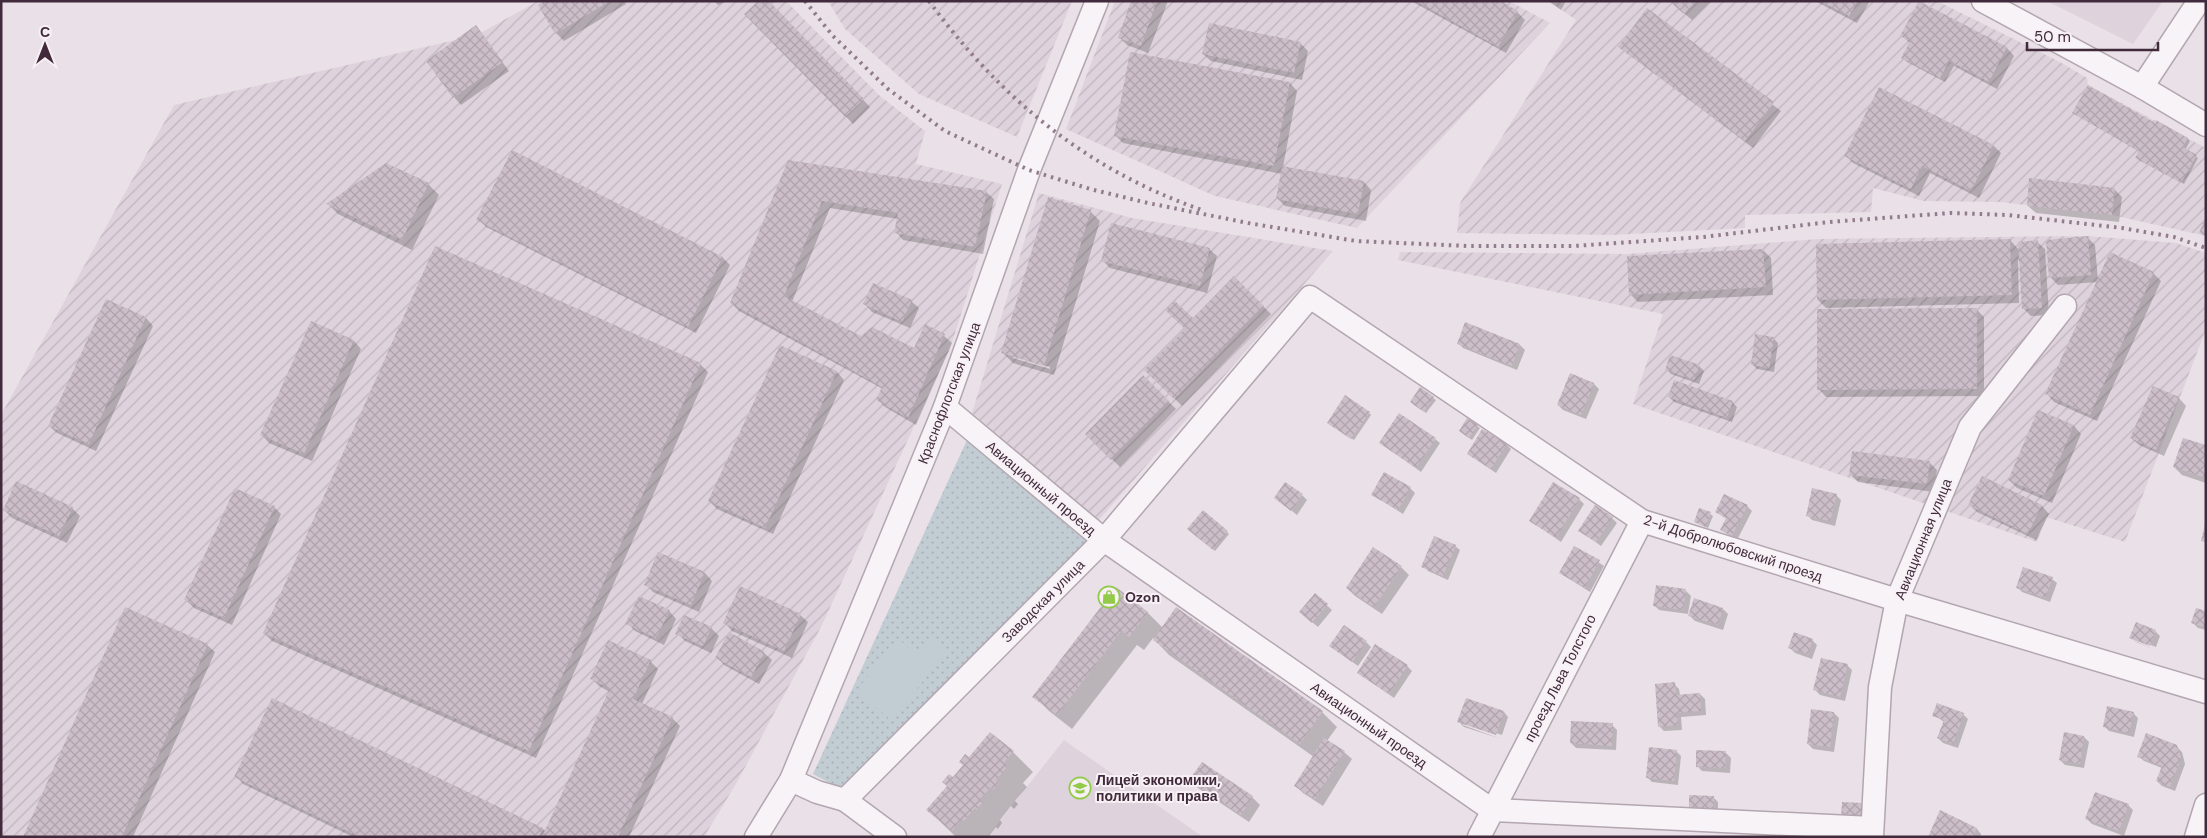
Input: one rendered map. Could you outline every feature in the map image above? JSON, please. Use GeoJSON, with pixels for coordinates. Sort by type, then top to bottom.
{"type":"FeatureCollection","features":[{"type":"Feature","properties":{"kind":"street","name":"Краснофлотская улица"},"geometry":{"type":"LineString","coordinates":[[791,780],[946,407],[1032,161],[1097,1]]}},
{"type":"Feature","properties":{"kind":"street"},"geometry":{"type":"LineString","coordinates":[[1983,1],[2206,125]]}},
{"type":"Feature","properties":{"kind":"street"},"geometry":{"type":"LineString","coordinates":[[2142,88],[2199,1]]}},
{"type":"Feature","properties":{"kind":"street","name":"2-й Добролюбовский проезд"},"geometry":{"type":"LineString","coordinates":[[1310,297],[1642,521],[1897,600],[2206,692]]}},
{"type":"Feature","properties":{"kind":"street","name":"Заводская улица"},"geometry":{"type":"LineString","coordinates":[[845,800],[1104,540],[1310,297]]}},
{"type":"Feature","properties":{"kind":"street","name":"Авиационная улица"},"geometry":{"type":"LineString","coordinates":[[1872,832],[1880,687],[1897,600],[1970,427],[2065,306]]}},
{"type":"Feature","properties":{"kind":"street","name":"Авиационный проезд"},"geometry":{"type":"LineString","coordinates":[[946,407],[1104,540],[1492,810]]}},
{"type":"Feature","properties":{"kind":"street","name":"проезд Льва Толстого"},"geometry":{"type":"LineString","coordinates":[[1479,837],[1642,521]]}},
{"type":"Feature","properties":{"kind":"street"},"geometry":{"type":"LineString","coordinates":[[756,837],[791,780],[817,792],[845,800],[895,837]]}},
{"type":"Feature","properties":{"kind":"street"},"geometry":{"type":"LineString","coordinates":[[2196,837],[2206,805]]}},
{"type":"Feature","properties":{"kind":"street"},"geometry":{"type":"LineString","coordinates":[[1492,810],[1872,832]]}},
{"type":"Feature","properties":{"kind":"shaded area"},"geometry":{"type":"Polygon","coordinates":[[[538,1],[786,1],[880,96],[925,131],[916,164],[1002,184],[950,349],[821,627],[737,782],[704,837],[1,837],[1,415],[174,105],[477,35],[538,1]]]}},
{"type":"Feature","properties":{"kind":"shaded area"},"geometry":{"type":"Polygon","coordinates":[[[828,1],[1072,1],[1017,137],[919,94],[845,29],[828,1]]]}},
{"type":"Feature","properties":{"kind":"shaded area"},"geometry":{"type":"Polygon","coordinates":[[[1115,1],[1509,1],[1550,23],[1357,228],[1215,196],[1066,129],[1115,1]]]}},
{"type":"Feature","properties":{"kind":"shaded area"},"geometry":{"type":"Polygon","coordinates":[[[1549,1],[1937,1],[2060,62],[2087,78],[2088,85],[2206,148],[2206,236],[2112,215],[2000,202],[1924,201],[1873,188],[1871,212],[1745,215],[1745,228],[1612,235],[1457,233],[1460,203],[1576,20],[1549,1]]]}},
{"type":"Feature","properties":{"kind":"shaded area"},"geometry":{"type":"Polygon","coordinates":[[[2047,1],[2163,1],[2133,44],[2047,1]]]}},
{"type":"Feature","properties":{"kind":"shaded area"},"geometry":{"type":"Polygon","coordinates":[[[1039,193],[1132,218],[1333,251],[1098,521],[972,413],[1039,193]]]}},
{"type":"Feature","properties":{"kind":"shaded area"},"geometry":{"type":"Polygon","coordinates":[[[2088,236],[2176,243],[2206,253],[2206,329],[2125,542],[2046,517],[2037,542],[1633,404],[1663,314],[1398,260],[1400,252],[1627,254],[1818,239],[2088,236]]]}},
{"type":"Feature","properties":{"kind":"shaded area"},"geometry":{"type":"Polygon","coordinates":[[[967,440],[1087,542],[841,789],[813,774],[967,440]]]}},
{"type":"Feature","properties":{"kind":"shaded area"},"geometry":{"type":"Polygon","coordinates":[[[932,638],[948,651],[891,720],[856,691],[898,639],[918,655],[932,638]]]}},
{"type":"Feature","properties":{"kind":"shaded area","name":"Лицей экономики, политики и права"},"geometry":{"type":"Polygon","coordinates":[[[1064,740],[1203,837],[987,837],[1064,740]]]}},
{"type":"Feature","properties":{"kind":"building"},"geometry":{"type":"Polygon","coordinates":[[[545,1],[610,1],[555,34],[538,5],[545,1]]]}},
{"type":"Feature","properties":{"kind":"building"},"geometry":{"type":"Polygon","coordinates":[[[758,1],[769,1],[864,99],[845,117],[744,14],[758,1]]]}},
{"type":"Feature","properties":{"kind":"building"},"geometry":{"type":"Polygon","coordinates":[[[1131,1],[1157,1],[1141,46],[1118,38],[1131,1]]]}},
{"type":"Feature","properties":{"kind":"building"},"geometry":{"type":"Polygon","coordinates":[[[1416,1],[1501,1],[1518,11],[1498,47],[1416,1]]]}},
{"type":"Feature","properties":{"kind":"building"},"geometry":{"type":"Polygon","coordinates":[[[1669,1],[1696,1],[1684,14],[1669,1]]]}},
{"type":"Feature","properties":{"kind":"building"},"geometry":{"type":"Polygon","coordinates":[[[1820,1],[1858,1],[1849,16],[1820,1]]]}},
{"type":"Feature","properties":{"kind":"building"},"geometry":{"type":"Polygon","coordinates":[[[1919,1],[2007,47],[1989,82],[1949,61],[1940,78],[1901,58],[1910,41],[1900,36],[1919,1]]]}},
{"type":"Feature","properties":{"kind":"building"},"geometry":{"type":"Polygon","coordinates":[[[1647,8],[1774,102],[1745,141],[1618,47],[1647,8]]]}},
{"type":"Feature","properties":{"kind":"building"},"geometry":{"type":"Polygon","coordinates":[[[1209,23],[1301,42],[1294,73],[1202,54],[1209,23]]]}},
{"type":"Feature","properties":{"kind":"building"},"geometry":{"type":"Polygon","coordinates":[[[476,25],[503,62],[453,98],[426,61],[476,25]]]}},
{"type":"Feature","properties":{"kind":"building"},"geometry":{"type":"Polygon","coordinates":[[[1130,52],[1290,82],[1274,166],[1114,136],[1130,52]]]}},
{"type":"Feature","properties":{"kind":"building"},"geometry":{"type":"Polygon","coordinates":[[[2088,85],[2155,123],[2156,120],[2188,138],[2183,147],[2197,155],[2181,183],[2135,158],[2139,151],[2072,113],[2088,85]]]}},
{"type":"Feature","properties":{"kind":"building"},"geometry":{"type":"Polygon","coordinates":[[[1879,87],[1994,145],[1971,191],[1922,166],[1911,189],[1844,156],[1879,87]]]}},
{"type":"Feature","properties":{"kind":"building"},"geometry":{"type":"Polygon","coordinates":[[[512,150],[723,257],[688,327],[476,220],[512,150]]]}},
{"type":"Feature","properties":{"kind":"building"},"geometry":{"type":"Polygon","coordinates":[[[788,160],[987,191],[975,247],[894,233],[898,213],[822,201],[784,296],[861,336],[872,327],[914,348],[925,324],[945,334],[908,418],[876,400],[882,387],[730,303],[788,160]]]}},
{"type":"Feature","properties":{"kind":"building"},"geometry":{"type":"Polygon","coordinates":[[[386,163],[429,183],[402,240],[326,204],[386,163]]]}},
{"type":"Feature","properties":{"kind":"building"},"geometry":{"type":"Polygon","coordinates":[[[1282,166],[1364,181],[1358,214],[1276,199],[1282,166]]]}},
{"type":"Feature","properties":{"kind":"building"},"geometry":{"type":"Polygon","coordinates":[[[2029,178],[2115,188],[2112,215],[2027,206],[2029,178]]]}},
{"type":"Feature","properties":{"kind":"building"},"geometry":{"type":"Polygon","coordinates":[[[1048,197],[1091,210],[1044,366],[1001,353],[1048,197]]]}},
{"type":"Feature","properties":{"kind":"building"},"geometry":{"type":"Polygon","coordinates":[[[2206,216],[2206,236],[2199,233],[2206,216]]]}},
{"type":"Feature","properties":{"kind":"building"},"geometry":{"type":"Polygon","coordinates":[[[1111,223],[1210,248],[1200,286],[1101,261],[1111,223]]]}},
{"type":"Feature","properties":{"kind":"building"},"geometry":{"type":"Polygon","coordinates":[[[2088,236],[2091,275],[2049,278],[2046,240],[2088,236]]]}},
{"type":"Feature","properties":{"kind":"building"},"geometry":{"type":"Polygon","coordinates":[[[2010,239],[2012,295],[1817,300],[1816,244],[2010,239]]]}},
{"type":"Feature","properties":{"kind":"building"},"geometry":{"type":"Polygon","coordinates":[[[2038,240],[2042,308],[2022,309],[2018,242],[2038,240]]]}},
{"type":"Feature","properties":{"kind":"building"},"geometry":{"type":"Polygon","coordinates":[[[435,246],[701,363],[529,751],[263,633],[435,246]]]}},
{"type":"Feature","properties":{"kind":"building"},"geometry":{"type":"Polygon","coordinates":[[[1763,249],[1766,287],[1629,295],[1627,256],[1763,249]]]}},
{"type":"Feature","properties":{"kind":"building"},"geometry":{"type":"Polygon","coordinates":[[[2110,252],[2154,272],[2090,415],[2045,394],[2110,252]]]}},
{"type":"Feature","properties":{"kind":"building"},"geometry":{"type":"Polygon","coordinates":[[[1234,276],[1264,306],[1174,399],[1144,370],[1185,329],[1165,310],[1175,301],[1193,318],[1234,276]]]}},
{"type":"Feature","properties":{"kind":"building"},"geometry":{"type":"Polygon","coordinates":[[[873,283],[912,300],[902,322],[863,304],[873,283]]]}},
{"type":"Feature","properties":{"kind":"building"},"geometry":{"type":"Polygon","coordinates":[[[106,299],[146,317],[89,444],[48,426],[106,299]]]}},
{"type":"Feature","properties":{"kind":"building"},"geometry":{"type":"Polygon","coordinates":[[[1977,308],[1977,389],[1817,390],[1817,309],[1977,308]]]}},
{"type":"Feature","properties":{"kind":"building"},"geometry":{"type":"Polygon","coordinates":[[[311,321],[354,340],[304,454],[260,435],[311,321]]]}},
{"type":"Feature","properties":{"kind":"building"},"geometry":{"type":"Polygon","coordinates":[[[1465,322],[1520,344],[1512,366],[1457,344],[1465,322]]]}},
{"type":"Feature","properties":{"kind":"building"},"geometry":{"type":"Polygon","coordinates":[[[1755,334],[1774,337],[1769,368],[1751,365],[1755,334]]]}},
{"type":"Feature","properties":{"kind":"building"},"geometry":{"type":"Polygon","coordinates":[[[780,345],[837,371],[765,528],[708,501],[780,345]]]}},
{"type":"Feature","properties":{"kind":"building"},"geometry":{"type":"Polygon","coordinates":[[[1670,355],[1700,365],[1694,380],[1665,370],[1670,355]]]}},
{"type":"Feature","properties":{"kind":"building"},"geometry":{"type":"Polygon","coordinates":[[[1570,373],[1594,383],[1581,415],[1557,405],[1570,373]]]}},
{"type":"Feature","properties":{"kind":"building"},"geometry":{"type":"Polygon","coordinates":[[[1143,375],[1169,401],[1111,460],[1085,434],[1143,375]]]}},
{"type":"Feature","properties":{"kind":"building"},"geometry":{"type":"Polygon","coordinates":[[[1674,380],[1733,401],[1727,418],[1668,397],[1674,380]]]}},
{"type":"Feature","properties":{"kind":"building"},"geometry":{"type":"Polygon","coordinates":[[[2153,386],[2179,397],[2156,450],[2130,438],[2153,386]]]}},
{"type":"Feature","properties":{"kind":"building"},"geometry":{"type":"Polygon","coordinates":[[[1420,387],[1434,397],[1424,412],[1410,402],[1420,387]]]}},
{"type":"Feature","properties":{"kind":"building"},"geometry":{"type":"Polygon","coordinates":[[[1345,395],[1370,412],[1351,439],[1327,423],[1345,395]]]}},
{"type":"Feature","properties":{"kind":"building"},"geometry":{"type":"Polygon","coordinates":[[[2038,410],[2074,425],[2044,496],[2008,480],[2038,410]]]}},
{"type":"Feature","properties":{"kind":"building"},"geometry":{"type":"Polygon","coordinates":[[[1399,413],[1436,438],[1416,468],[1379,443],[1399,413]]]}},
{"type":"Feature","properties":{"kind":"building"},"geometry":{"type":"Polygon","coordinates":[[[1467,418],[1478,425],[1469,438],[1459,431],[1467,418]]]}},
{"type":"Feature","properties":{"kind":"building"},"geometry":{"type":"Polygon","coordinates":[[[1482,429],[1507,443],[1491,469],[1467,454],[1482,429]]]}},
{"type":"Feature","properties":{"kind":"building"},"geometry":{"type":"Polygon","coordinates":[[[2183,438],[2206,445],[2206,478],[2173,467],[2183,438]]]}},
{"type":"Feature","properties":{"kind":"building"},"geometry":{"type":"Polygon","coordinates":[[[1852,451],[1930,461],[1927,484],[1849,475],[1852,451]]]}},
{"type":"Feature","properties":{"kind":"building"},"geometry":{"type":"Polygon","coordinates":[[[1384,472],[1411,487],[1398,510],[1371,495],[1384,472]]]}},
{"type":"Feature","properties":{"kind":"building"},"geometry":{"type":"Polygon","coordinates":[[[1982,476],[2042,505],[2028,534],[1968,505],[1982,476]]]}},
{"type":"Feature","properties":{"kind":"building"},"geometry":{"type":"Polygon","coordinates":[[[16,481],[73,507],[59,536],[3,510],[16,481]]]}},
{"type":"Feature","properties":{"kind":"building"},"geometry":{"type":"Polygon","coordinates":[[[1285,482],[1303,494],[1291,511],[1274,498],[1285,482]]]}},
{"type":"Feature","properties":{"kind":"building"},"geometry":{"type":"Polygon","coordinates":[[[1553,482],[1580,498],[1556,538],[1529,521],[1553,482]]]}},
{"type":"Feature","properties":{"kind":"building"},"geometry":{"type":"Polygon","coordinates":[[[235,488],[275,506],[224,618],[184,600],[235,488]]]}},
{"type":"Feature","properties":{"kind":"building"},"geometry":{"type":"Polygon","coordinates":[[[1812,488],[1837,494],[1830,521],[1806,516],[1812,488]]]}},
{"type":"Feature","properties":{"kind":"building"},"geometry":{"type":"Polygon","coordinates":[[[1724,494],[1748,505],[1732,536],[1720,530],[1726,518],[1715,512],[1724,494]]]}},
{"type":"Feature","properties":{"kind":"building"},"geometry":{"type":"Polygon","coordinates":[[[1595,505],[1613,517],[1596,542],[1578,531],[1595,505]]]}},
{"type":"Feature","properties":{"kind":"building"},"geometry":{"type":"Polygon","coordinates":[[[1699,508],[1711,512],[1706,527],[1694,522],[1699,508]]]}},
{"type":"Feature","properties":{"kind":"building"},"geometry":{"type":"Polygon","coordinates":[[[1203,510],[1228,531],[1213,550],[1187,529],[1203,510]]]}},
{"type":"Feature","properties":{"kind":"building"},"geometry":{"type":"Polygon","coordinates":[[[2206,524],[2206,542],[2201,541],[2206,524]]]}},
{"type":"Feature","properties":{"kind":"building"},"geometry":{"type":"Polygon","coordinates":[[[1434,536],[1456,545],[1443,576],[1421,567],[1434,536]]]}},
{"type":"Feature","properties":{"kind":"building"},"geometry":{"type":"Polygon","coordinates":[[[1574,546],[1600,560],[1585,588],[1559,573],[1574,546]]]}},
{"type":"Feature","properties":{"kind":"building"},"geometry":{"type":"Polygon","coordinates":[[[1373,547],[1402,566],[1374,607],[1346,588],[1373,547]]]}},
{"type":"Feature","properties":{"kind":"building"},"geometry":{"type":"Polygon","coordinates":[[[658,552],[705,572],[691,605],[644,585],[658,552]]]}},
{"type":"Feature","properties":{"kind":"building"},"geometry":{"type":"Polygon","coordinates":[[[2023,567],[2053,577],[2045,598],[2016,588],[2023,567]]]}},
{"type":"Feature","properties":{"kind":"building"},"geometry":{"type":"Polygon","coordinates":[[[1656,585],[1686,589],[1683,610],[1653,606],[1656,585]]]}},
{"type":"Feature","properties":{"kind":"building"},"geometry":{"type":"Polygon","coordinates":[[[740,586],[801,614],[784,651],[723,623],[740,586]]]}},
{"type":"Feature","properties":{"kind":"building"},"geometry":{"type":"Polygon","coordinates":[[[1116,587],[1148,612],[1129,637],[1121,631],[1057,715],[1032,697],[1116,587]]]}},
{"type":"Feature","properties":{"kind":"building"},"geometry":{"type":"Polygon","coordinates":[[[1315,593],[1328,604],[1312,623],[1299,612],[1315,593]]]}},
{"type":"Feature","properties":{"kind":"building"},"geometry":{"type":"Polygon","coordinates":[[[639,596],[670,610],[656,638],[625,624],[639,596]]]}},
{"type":"Feature","properties":{"kind":"building"},"geometry":{"type":"Polygon","coordinates":[[[1694,598],[1723,608],[1718,625],[1688,616],[1694,598]]]}},
{"type":"Feature","properties":{"kind":"building"},"geometry":{"type":"Polygon","coordinates":[[[125,607],[208,644],[122,837],[23,837],[125,607]]]}},
{"type":"Feature","properties":{"kind":"building"},"geometry":{"type":"Polygon","coordinates":[[[1176,607],[1323,711],[1300,744],[1153,640],[1176,607]]]}},
{"type":"Feature","properties":{"kind":"building"},"geometry":{"type":"Polygon","coordinates":[[[2196,608],[2206,611],[2206,628],[2191,623],[2196,608]]]}},
{"type":"Feature","properties":{"kind":"building"},"geometry":{"type":"Polygon","coordinates":[[[684,615],[712,627],[703,646],[675,634],[684,615]]]}},
{"type":"Feature","properties":{"kind":"building"},"geometry":{"type":"Polygon","coordinates":[[[2136,622],[2156,630],[2150,646],[2129,638],[2136,622]]]}},
{"type":"Feature","properties":{"kind":"building"},"geometry":{"type":"Polygon","coordinates":[[[1344,625],[1367,641],[1352,662],[1329,646],[1344,625]]]}},
{"type":"Feature","properties":{"kind":"building"},"geometry":{"type":"Polygon","coordinates":[[[729,632],[765,652],[751,677],[715,658],[729,632]]]}},
{"type":"Feature","properties":{"kind":"building"},"geometry":{"type":"Polygon","coordinates":[[[1794,632],[1813,639],[1808,655],[1788,648],[1794,632]]]}},
{"type":"Feature","properties":{"kind":"building"},"geometry":{"type":"Polygon","coordinates":[[[608,640],[651,660],[633,699],[673,717],[618,837],[542,837],[610,688],[590,679],[608,640]]]}},
{"type":"Feature","properties":{"kind":"building"},"geometry":{"type":"Polygon","coordinates":[[[1375,644],[1408,665],[1389,694],[1357,673],[1375,644]]]}},
{"type":"Feature","properties":{"kind":"building"},"geometry":{"type":"Polygon","coordinates":[[[1821,658],[1848,664],[1840,697],[1813,690],[1821,658]]]}},
{"type":"Feature","properties":{"kind":"building"},"geometry":{"type":"Polygon","coordinates":[[[1675,682],[1676,695],[1700,693],[1701,711],[1677,713],[1678,725],[1658,727],[1655,684],[1675,682]]]}},
{"type":"Feature","properties":{"kind":"building"},"geometry":{"type":"Polygon","coordinates":[[[272,698],[543,828],[539,837],[360,837],[234,777],[272,698]]]}},
{"type":"Feature","properties":{"kind":"building"},"geometry":{"type":"Polygon","coordinates":[[[1466,698],[1504,711],[1496,735],[1457,722],[1466,698]]]}},
{"type":"Feature","properties":{"kind":"building"},"geometry":{"type":"Polygon","coordinates":[[[1937,703],[1964,713],[1953,744],[1937,738],[1944,720],[1932,716],[1937,703]]]}},
{"type":"Feature","properties":{"kind":"building"},"geometry":{"type":"Polygon","coordinates":[[[2107,706],[2134,712],[2129,733],[2103,727],[2107,706]]]}},
{"type":"Feature","properties":{"kind":"building"},"geometry":{"type":"Polygon","coordinates":[[[1811,709],[1834,712],[1830,747],[1807,744],[1811,709]]]}},
{"type":"Feature","properties":{"kind":"building"},"geometry":{"type":"Polygon","coordinates":[[[1571,721],[1613,723],[1612,746],[1570,743],[1571,721]]]}},
{"type":"Feature","properties":{"kind":"building"},"geometry":{"type":"Polygon","coordinates":[[[990,732],[1014,751],[1004,763],[1008,766],[996,780],[999,783],[993,790],[991,787],[980,800],[983,802],[977,810],[975,808],[952,831],[926,810],[947,786],[942,782],[949,774],[953,777],[963,765],[959,762],[965,754],[969,757],[990,732]]]}},
{"type":"Feature","properties":{"kind":"building"},"geometry":{"type":"Polygon","coordinates":[[[2064,732],[2084,736],[2080,764],[2059,760],[2064,732]]]}},
{"type":"Feature","properties":{"kind":"building"},"geometry":{"type":"Polygon","coordinates":[[[2146,733],[2177,745],[2181,758],[2170,787],[2156,781],[2162,766],[2137,757],[2146,733]]]}},
{"type":"Feature","properties":{"kind":"building"},"geometry":{"type":"Polygon","coordinates":[[[1324,738],[1345,751],[1315,799],[1294,786],[1324,738]]]}},
{"type":"Feature","properties":{"kind":"building"},"geometry":{"type":"Polygon","coordinates":[[[1649,747],[1677,750],[1674,781],[1646,778],[1649,747]]]}},
{"type":"Feature","properties":{"kind":"building"},"geometry":{"type":"Polygon","coordinates":[[[1696,750],[1726,751],[1725,768],[1696,767],[1696,750]]]}},
{"type":"Feature","properties":{"kind":"building"},"geometry":{"type":"Polygon","coordinates":[[[1202,762],[1253,796],[1241,815],[1189,780],[1202,762]]]}},
{"type":"Feature","properties":{"kind":"building"},"geometry":{"type":"Polygon","coordinates":[[[2095,792],[2129,804],[2119,831],[2085,819],[2095,792]]]}},
{"type":"Feature","properties":{"kind":"building"},"geometry":{"type":"Polygon","coordinates":[[[1689,795],[1714,796],[1713,811],[1689,809],[1689,795]]]}},
{"type":"Feature","properties":{"kind":"building"},"geometry":{"type":"Polygon","coordinates":[[[1842,802],[1863,803],[1862,817],[1841,817],[1842,802]]]}},
{"type":"Feature","properties":{"kind":"building"},"geometry":{"type":"Polygon","coordinates":[[[1940,810],[1977,828],[1973,837],[1928,837],[1940,810]]]}},
{"type":"Feature","properties":{"kind":"railway"},"geometry":{"type":"LineString","coordinates":[[805,1],[833,36],[888,89],[945,131],[1029,170],[1090,189],[1248,223],[1356,241],[1468,246],[1574,246],[1703,237],[1829,222],[1950,213],[2008,215],[2122,228],[2174,237],[2206,248]]}},
{"type":"Feature","properties":{"kind":"railway"},"geometry":{"type":"LineString","coordinates":[[929,1],[986,69],[1017,100],[1049,127],[1084,152],[1121,174],[1160,194],[1202,210]]}},
{"type":"Feature","properties":{"kind":"place","name":"Ozon"},"geometry":{"type":"Point","coordinates":[1109,597]}},
{"type":"Feature","properties":{"kind":"place","name":"Лицей экономики, политики и права"},"geometry":{"type":"Point","coordinates":[1080,788]}}]}
